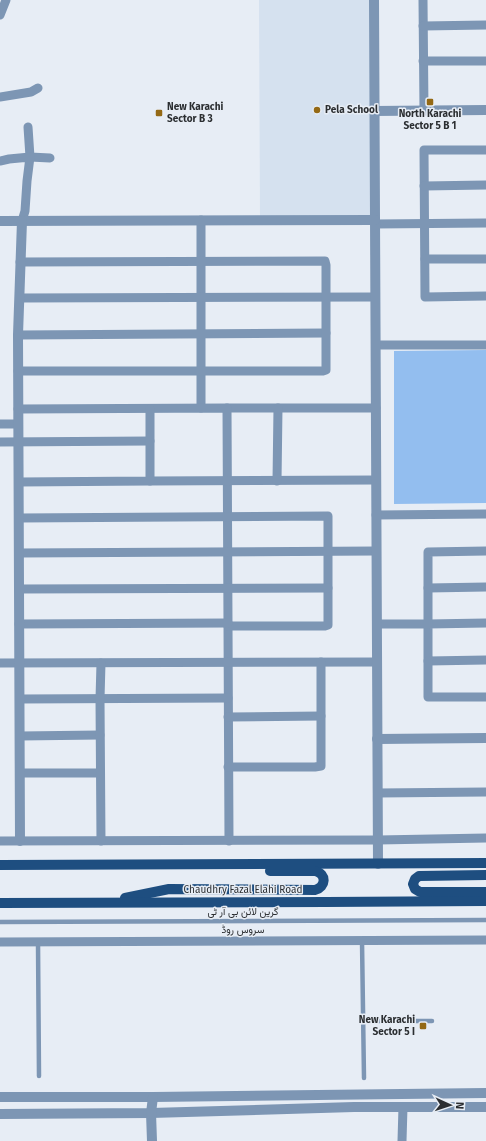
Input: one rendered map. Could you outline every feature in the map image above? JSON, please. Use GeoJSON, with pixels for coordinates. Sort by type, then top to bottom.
{"type":"FeatureCollection","features":[{"type":"Feature","properties":{"kind":"main road"},"geometry":{"type":"LineString","coordinates":[[0,866],[486,863]]}},
{"type":"Feature","properties":{"kind":"main road"},"geometry":{"type":"LineString","coordinates":[[106,902],[169,889],[315,890],[320,888],[324,882],[323,876],[315,871],[192,871],[145,865]]}},
{"type":"Feature","properties":{"kind":"main road"},"geometry":{"type":"LineString","coordinates":[[486,875],[419,876],[415,879],[413,884],[415,889],[420,892],[486,892]]}},
{"type":"Feature","properties":{"kind":"main road","name":"Chaudhry Fazal Elahi Road"},"geometry":{"type":"LineString","coordinates":[[0,903],[486,901]]}},
{"type":"Feature","properties":{"kind":"street"},"geometry":{"type":"LineString","coordinates":[[0,15],[6,0]]}},
{"type":"Feature","properties":{"kind":"street"},"geometry":{"type":"LineString","coordinates":[[374,0],[378,864]]}},
{"type":"Feature","properties":{"kind":"street"},"geometry":{"type":"LineString","coordinates":[[423,0],[424,110]]}},
{"type":"Feature","properties":{"kind":"street"},"geometry":{"type":"LineString","coordinates":[[423,26],[486,25]]}},
{"type":"Feature","properties":{"kind":"street"},"geometry":{"type":"LineString","coordinates":[[423,61],[486,60]]}},
{"type":"Feature","properties":{"kind":"street"},"geometry":{"type":"LineString","coordinates":[[0,97],[31,92],[38,88]]}},
{"type":"Feature","properties":{"kind":"street"},"geometry":{"type":"LineString","coordinates":[[374,111],[486,110]]}},
{"type":"Feature","properties":{"kind":"street"},"geometry":{"type":"LineString","coordinates":[[20,841],[18,335],[22,221],[25,211],[30,157],[28,127]]}},
{"type":"Feature","properties":{"kind":"street"},"geometry":{"type":"LineString","coordinates":[[486,150],[424,150],[425,297],[486,296]]}},
{"type":"Feature","properties":{"kind":"street"},"geometry":{"type":"LineString","coordinates":[[0,161],[30,157],[50,158]]}},
{"type":"Feature","properties":{"kind":"street"},"geometry":{"type":"LineString","coordinates":[[424,186],[486,185]]}},
{"type":"Feature","properties":{"kind":"street"},"geometry":{"type":"LineString","coordinates":[[201,220],[201,408]]}},
{"type":"Feature","properties":{"kind":"street"},"geometry":{"type":"LineString","coordinates":[[0,221],[201,220],[486,223]]}},
{"type":"Feature","properties":{"kind":"street"},"geometry":{"type":"LineString","coordinates":[[425,259],[486,259]]}},
{"type":"Feature","properties":{"kind":"street"},"geometry":{"type":"LineString","coordinates":[[18,371],[326,370],[326,261],[20,262]]}},
{"type":"Feature","properties":{"kind":"street"},"geometry":{"type":"LineString","coordinates":[[20,298],[375,297]]}},
{"type":"Feature","properties":{"kind":"street"},"geometry":{"type":"LineString","coordinates":[[18,335],[326,333]]}},
{"type":"Feature","properties":{"kind":"street"},"geometry":{"type":"LineString","coordinates":[[376,345],[486,345]]}},
{"type":"Feature","properties":{"kind":"street"},"geometry":{"type":"LineString","coordinates":[[227,408],[229,840]]}},
{"type":"Feature","properties":{"kind":"street"},"geometry":{"type":"LineString","coordinates":[[278,408],[278,481]]}},
{"type":"Feature","properties":{"kind":"street"},"geometry":{"type":"LineString","coordinates":[[18,409],[376,408]]}},
{"type":"Feature","properties":{"kind":"street"},"geometry":{"type":"LineString","coordinates":[[150,409],[150,481]]}},
{"type":"Feature","properties":{"kind":"street"},"geometry":{"type":"LineString","coordinates":[[0,424],[18,424]]}},
{"type":"Feature","properties":{"kind":"street"},"geometry":{"type":"LineString","coordinates":[[0,442],[150,441]]}},
{"type":"Feature","properties":{"kind":"street"},"geometry":{"type":"LineString","coordinates":[[19,482],[376,480]]}},
{"type":"Feature","properties":{"kind":"street"},"geometry":{"type":"LineString","coordinates":[[376,515],[486,514]]}},
{"type":"Feature","properties":{"kind":"street"},"geometry":{"type":"LineString","coordinates":[[19,518],[328,516],[328,625],[19,624]]}},
{"type":"Feature","properties":{"kind":"street"},"geometry":{"type":"LineString","coordinates":[[19,553],[376,551]]}},
{"type":"Feature","properties":{"kind":"street"},"geometry":{"type":"LineString","coordinates":[[486,551],[428,552],[428,697],[486,697]]}},
{"type":"Feature","properties":{"kind":"street"},"geometry":{"type":"LineString","coordinates":[[428,588],[486,587]]}},
{"type":"Feature","properties":{"kind":"street"},"geometry":{"type":"LineString","coordinates":[[19,590],[328,588]]}},
{"type":"Feature","properties":{"kind":"street"},"geometry":{"type":"LineString","coordinates":[[377,624],[486,623]]}},
{"type":"Feature","properties":{"kind":"street"},"geometry":{"type":"LineString","coordinates":[[428,661],[486,660]]}},
{"type":"Feature","properties":{"kind":"street"},"geometry":{"type":"LineString","coordinates":[[228,767],[321,766],[320,662]]}},
{"type":"Feature","properties":{"kind":"street"},"geometry":{"type":"LineString","coordinates":[[0,663],[377,662]]}},
{"type":"Feature","properties":{"kind":"street"},"geometry":{"type":"LineString","coordinates":[[101,663],[101,841]]}},
{"type":"Feature","properties":{"kind":"street"},"geometry":{"type":"LineString","coordinates":[[20,699],[228,698]]}},
{"type":"Feature","properties":{"kind":"street"},"geometry":{"type":"LineString","coordinates":[[228,717],[321,716]]}},
{"type":"Feature","properties":{"kind":"street"},"geometry":{"type":"LineString","coordinates":[[20,736],[100,736]]}},
{"type":"Feature","properties":{"kind":"street"},"geometry":{"type":"LineString","coordinates":[[377,739],[486,738]]}},
{"type":"Feature","properties":{"kind":"street"},"geometry":{"type":"LineString","coordinates":[[20,773],[100,773]]}},
{"type":"Feature","properties":{"kind":"street"},"geometry":{"type":"LineString","coordinates":[[378,793],[486,792]]}},
{"type":"Feature","properties":{"kind":"street"},"geometry":{"type":"LineString","coordinates":[[0,841],[378,840],[486,838]]}},
{"type":"Feature","properties":{"kind":"street","name":"سروس روڈ"},"geometry":{"type":"LineString","coordinates":[[0,942],[486,940]]}},
{"type":"Feature","properties":{"kind":"street"},"geometry":{"type":"LineString","coordinates":[[0,1097],[153,1097],[486,1093]]}},
{"type":"Feature","properties":{"kind":"street"},"geometry":{"type":"LineString","coordinates":[[152,1141],[151,1113],[153,1097]]}},
{"type":"Feature","properties":{"kind":"street"},"geometry":{"type":"LineString","coordinates":[[0,1114],[151,1113],[354,1107],[486,1107]]}},
{"type":"Feature","properties":{"kind":"street"},"geometry":{"type":"LineString","coordinates":[[402,1141],[403,1107]]}},
{"type":"Feature","properties":{"kind":"lane","name":"گرین لائن بی آر ٹی"},"geometry":{"type":"LineString","coordinates":[[0,922],[486,920]]}},
{"type":"Feature","properties":{"kind":"lane"},"geometry":{"type":"LineString","coordinates":[[362,941],[364,1078]]}},
{"type":"Feature","properties":{"kind":"lane"},"geometry":{"type":"LineString","coordinates":[[38,942],[39,1076]]}},
{"type":"Feature","properties":{"kind":"lane"},"geometry":{"type":"LineString","coordinates":[[363,1021],[432,1021]]}},
{"type":"Feature","properties":{"kind":"shaded area","name":"Pela School"},"geometry":{"type":"Polygon","coordinates":[[[259,0],[374,0],[375,220],[260,220],[259,0]]]}},
{"type":"Feature","properties":{"kind":"shaded area"},"geometry":{"type":"Polygon","coordinates":[[[486,350],[486,503],[394,504],[394,351],[486,350]]]}},
{"type":"Feature","properties":{"kind":"place","name":"North Karachi Sector 5 B 1"},"geometry":{"type":"Point","coordinates":[430,102]}},
{"type":"Feature","properties":{"kind":"place","name":"Pela School"},"geometry":{"type":"Point","coordinates":[317,110]}},
{"type":"Feature","properties":{"kind":"place","name":"New Karachi Sector B 3"},"geometry":{"type":"Point","coordinates":[159,113]}},
{"type":"Feature","properties":{"kind":"place","name":"New Karachi Sector 5 I"},"geometry":{"type":"Point","coordinates":[423,1026]}}]}
